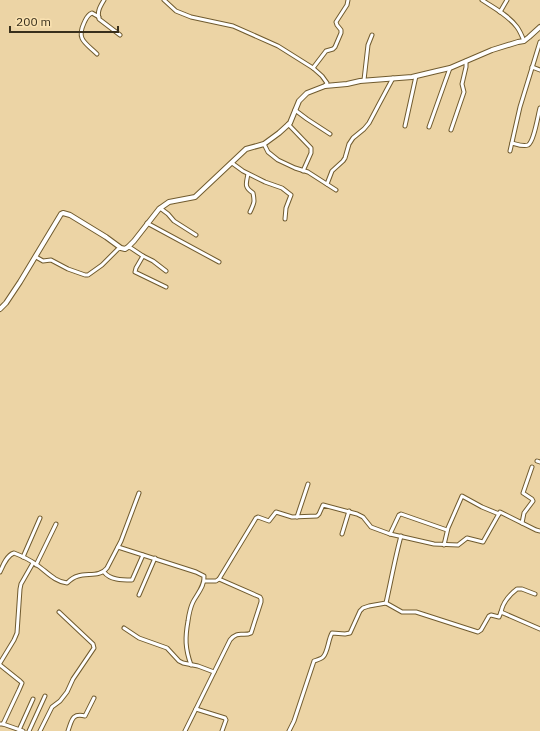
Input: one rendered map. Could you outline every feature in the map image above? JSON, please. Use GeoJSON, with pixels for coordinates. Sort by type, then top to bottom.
{"type":"FeatureCollection","features":[{"type":"Feature","properties":{"kind":"street"},"geometry":{"type":"LineString","coordinates":[[104,0],[98,10],[99,16],[103,22],[120,35]]}},
{"type":"Feature","properties":{"kind":"street"},"geometry":{"type":"LineString","coordinates":[[164,0],[176,11],[191,17],[233,26],[278,46],[313,68],[327,83],[325,86]]}},
{"type":"Feature","properties":{"kind":"street"},"geometry":{"type":"LineString","coordinates":[[313,68],[326,51],[335,47],[341,33],[341,30],[336,22],[347,5],[348,0]]}},
{"type":"Feature","properties":{"kind":"street"},"geometry":{"type":"LineString","coordinates":[[482,0],[510,20],[516,26],[524,41]]}},
{"type":"Feature","properties":{"kind":"street"},"geometry":{"type":"LineString","coordinates":[[500,12],[507,0]]}},
{"type":"Feature","properties":{"kind":"street"},"geometry":{"type":"LineString","coordinates":[[97,54],[82,40],[80,34],[88,16],[92,13],[99,16]]}},
{"type":"Feature","properties":{"kind":"street"},"geometry":{"type":"LineString","coordinates":[[36,257],[43,261],[51,260],[68,269],[85,275],[88,274],[102,265],[118,249],[128,247],[160,208],[169,202],[195,197],[246,149],[264,144],[279,133],[288,124],[299,101],[307,93],[325,86],[347,84],[364,80],[416,76],[450,68],[492,50],[524,41],[540,27]]}},
{"type":"Feature","properties":{"kind":"street"},"geometry":{"type":"LineString","coordinates":[[364,80],[368,45],[372,35]]}},
{"type":"Feature","properties":{"kind":"street"},"geometry":{"type":"LineString","coordinates":[[510,151],[520,107],[540,42]]}},
{"type":"Feature","properties":{"kind":"street"},"geometry":{"type":"LineString","coordinates":[[451,130],[464,92],[462,84],[466,61]]}},
{"type":"Feature","properties":{"kind":"street"},"geometry":{"type":"LineString","coordinates":[[532,67],[540,70]]}},
{"type":"Feature","properties":{"kind":"street"},"geometry":{"type":"LineString","coordinates":[[429,127],[450,68]]}},
{"type":"Feature","properties":{"kind":"street"},"geometry":{"type":"LineString","coordinates":[[405,126],[416,76]]}},
{"type":"Feature","properties":{"kind":"street"},"geometry":{"type":"LineString","coordinates":[[327,184],[332,171],[345,158],[349,144],[353,138],[369,123],[393,78]]}},
{"type":"Feature","properties":{"kind":"street"},"geometry":{"type":"LineString","coordinates":[[512,143],[522,145],[528,145],[530,143],[534,135],[540,108]]}},
{"type":"Feature","properties":{"kind":"street"},"geometry":{"type":"LineString","coordinates":[[295,110],[330,134]]}},
{"type":"Feature","properties":{"kind":"street"},"geometry":{"type":"LineString","coordinates":[[288,124],[311,148],[311,153],[303,171]]}},
{"type":"Feature","properties":{"kind":"street"},"geometry":{"type":"LineString","coordinates":[[264,144],[268,152],[278,160],[317,178],[336,190]]}},
{"type":"Feature","properties":{"kind":"street"},"geometry":{"type":"LineString","coordinates":[[232,163],[248,174],[282,188],[291,195],[286,208],[285,219]]}},
{"type":"Feature","properties":{"kind":"street"},"geometry":{"type":"LineString","coordinates":[[248,174],[246,182],[248,190],[253,193],[255,200],[250,212]]}},
{"type":"Feature","properties":{"kind":"street"},"geometry":{"type":"LineString","coordinates":[[160,208],[168,214],[174,222],[196,235]]}},
{"type":"Feature","properties":{"kind":"street"},"geometry":{"type":"LineString","coordinates":[[0,309],[6,303],[36,257],[60,216],[63,214],[70,215],[121,248]]}},
{"type":"Feature","properties":{"kind":"street"},"geometry":{"type":"LineString","coordinates":[[147,223],[219,262]]}},
{"type":"Feature","properties":{"kind":"street"},"geometry":{"type":"LineString","coordinates":[[128,247],[153,261],[166,271]]}},
{"type":"Feature","properties":{"kind":"street"},"geometry":{"type":"LineString","coordinates":[[143,256],[135,272],[166,286]]}},
{"type":"Feature","properties":{"kind":"street"},"geometry":{"type":"LineString","coordinates":[[522,523],[524,513],[533,501],[523,494],[532,467]]}},
{"type":"Feature","properties":{"kind":"street"},"geometry":{"type":"LineString","coordinates":[[297,517],[308,484]]}},
{"type":"Feature","properties":{"kind":"street"},"geometry":{"type":"LineString","coordinates":[[0,572],[1,566],[12,553],[14,553],[35,564],[64,583],[78,576],[104,572],[118,547],[139,493]]}},
{"type":"Feature","properties":{"kind":"street"},"geometry":{"type":"LineString","coordinates":[[444,545],[447,530],[462,496],[482,507],[499,514],[501,512],[540,531]]}},
{"type":"Feature","properties":{"kind":"street"},"geometry":{"type":"LineString","coordinates":[[204,581],[216,581],[219,579],[256,518],[258,517],[269,520],[276,512],[292,517],[318,515],[323,505],[357,514],[363,517],[371,527],[390,534],[428,543],[444,545],[458,545],[466,538],[483,542],[499,514]]}},
{"type":"Feature","properties":{"kind":"street"},"geometry":{"type":"LineString","coordinates":[[342,534],[349,511]]}},
{"type":"Feature","properties":{"kind":"street"},"geometry":{"type":"LineString","coordinates":[[390,534],[401,514],[447,530]]}},
{"type":"Feature","properties":{"kind":"street"},"geometry":{"type":"LineString","coordinates":[[23,557],[40,518]]}},
{"type":"Feature","properties":{"kind":"street"},"geometry":{"type":"LineString","coordinates":[[34,699],[21,730],[1,724],[22,683],[0,664],[17,633],[20,589],[26,574],[35,564],[56,524]]}},
{"type":"Feature","properties":{"kind":"street"},"geometry":{"type":"LineString","coordinates":[[386,603],[401,536]]}},
{"type":"Feature","properties":{"kind":"street"},"geometry":{"type":"LineString","coordinates":[[118,547],[196,572],[203,575],[205,578],[193,602],[190,613],[186,641],[190,662]]}},
{"type":"Feature","properties":{"kind":"street"},"geometry":{"type":"LineString","coordinates":[[104,572],[107,576],[114,579],[132,580],[143,555]]}},
{"type":"Feature","properties":{"kind":"street"},"geometry":{"type":"LineString","coordinates":[[139,596],[154,558]]}},
{"type":"Feature","properties":{"kind":"street"},"geometry":{"type":"LineString","coordinates":[[185,731],[230,640],[236,635],[251,633],[261,602],[260,597],[219,579]]}},
{"type":"Feature","properties":{"kind":"street"},"geometry":{"type":"LineString","coordinates":[[290,731],[314,662],[325,655],[334,632],[348,634],[352,630],[359,613],[363,608],[386,603],[402,612],[416,612],[478,632],[481,630],[489,616],[499,616],[506,599],[517,589],[522,589],[535,594]]}},
{"type":"Feature","properties":{"kind":"street"},"geometry":{"type":"LineString","coordinates":[[40,731],[52,707],[60,701],[67,692],[73,679],[94,648],[93,644],[59,612]]}},
{"type":"Feature","properties":{"kind":"street"},"geometry":{"type":"LineString","coordinates":[[501,612],[540,629]]}},
{"type":"Feature","properties":{"kind":"street"},"geometry":{"type":"LineString","coordinates":[[124,628],[139,638],[167,648],[183,663],[190,662],[214,672]]}},
{"type":"Feature","properties":{"kind":"street"},"geometry":{"type":"LineString","coordinates":[[29,731],[45,696]]}},
{"type":"Feature","properties":{"kind":"street"},"geometry":{"type":"LineString","coordinates":[[68,731],[73,718],[78,715],[85,716],[94,698]]}},
{"type":"Feature","properties":{"kind":"street"},"geometry":{"type":"LineString","coordinates":[[196,708],[225,718],[226,720],[222,731]]}}]}
